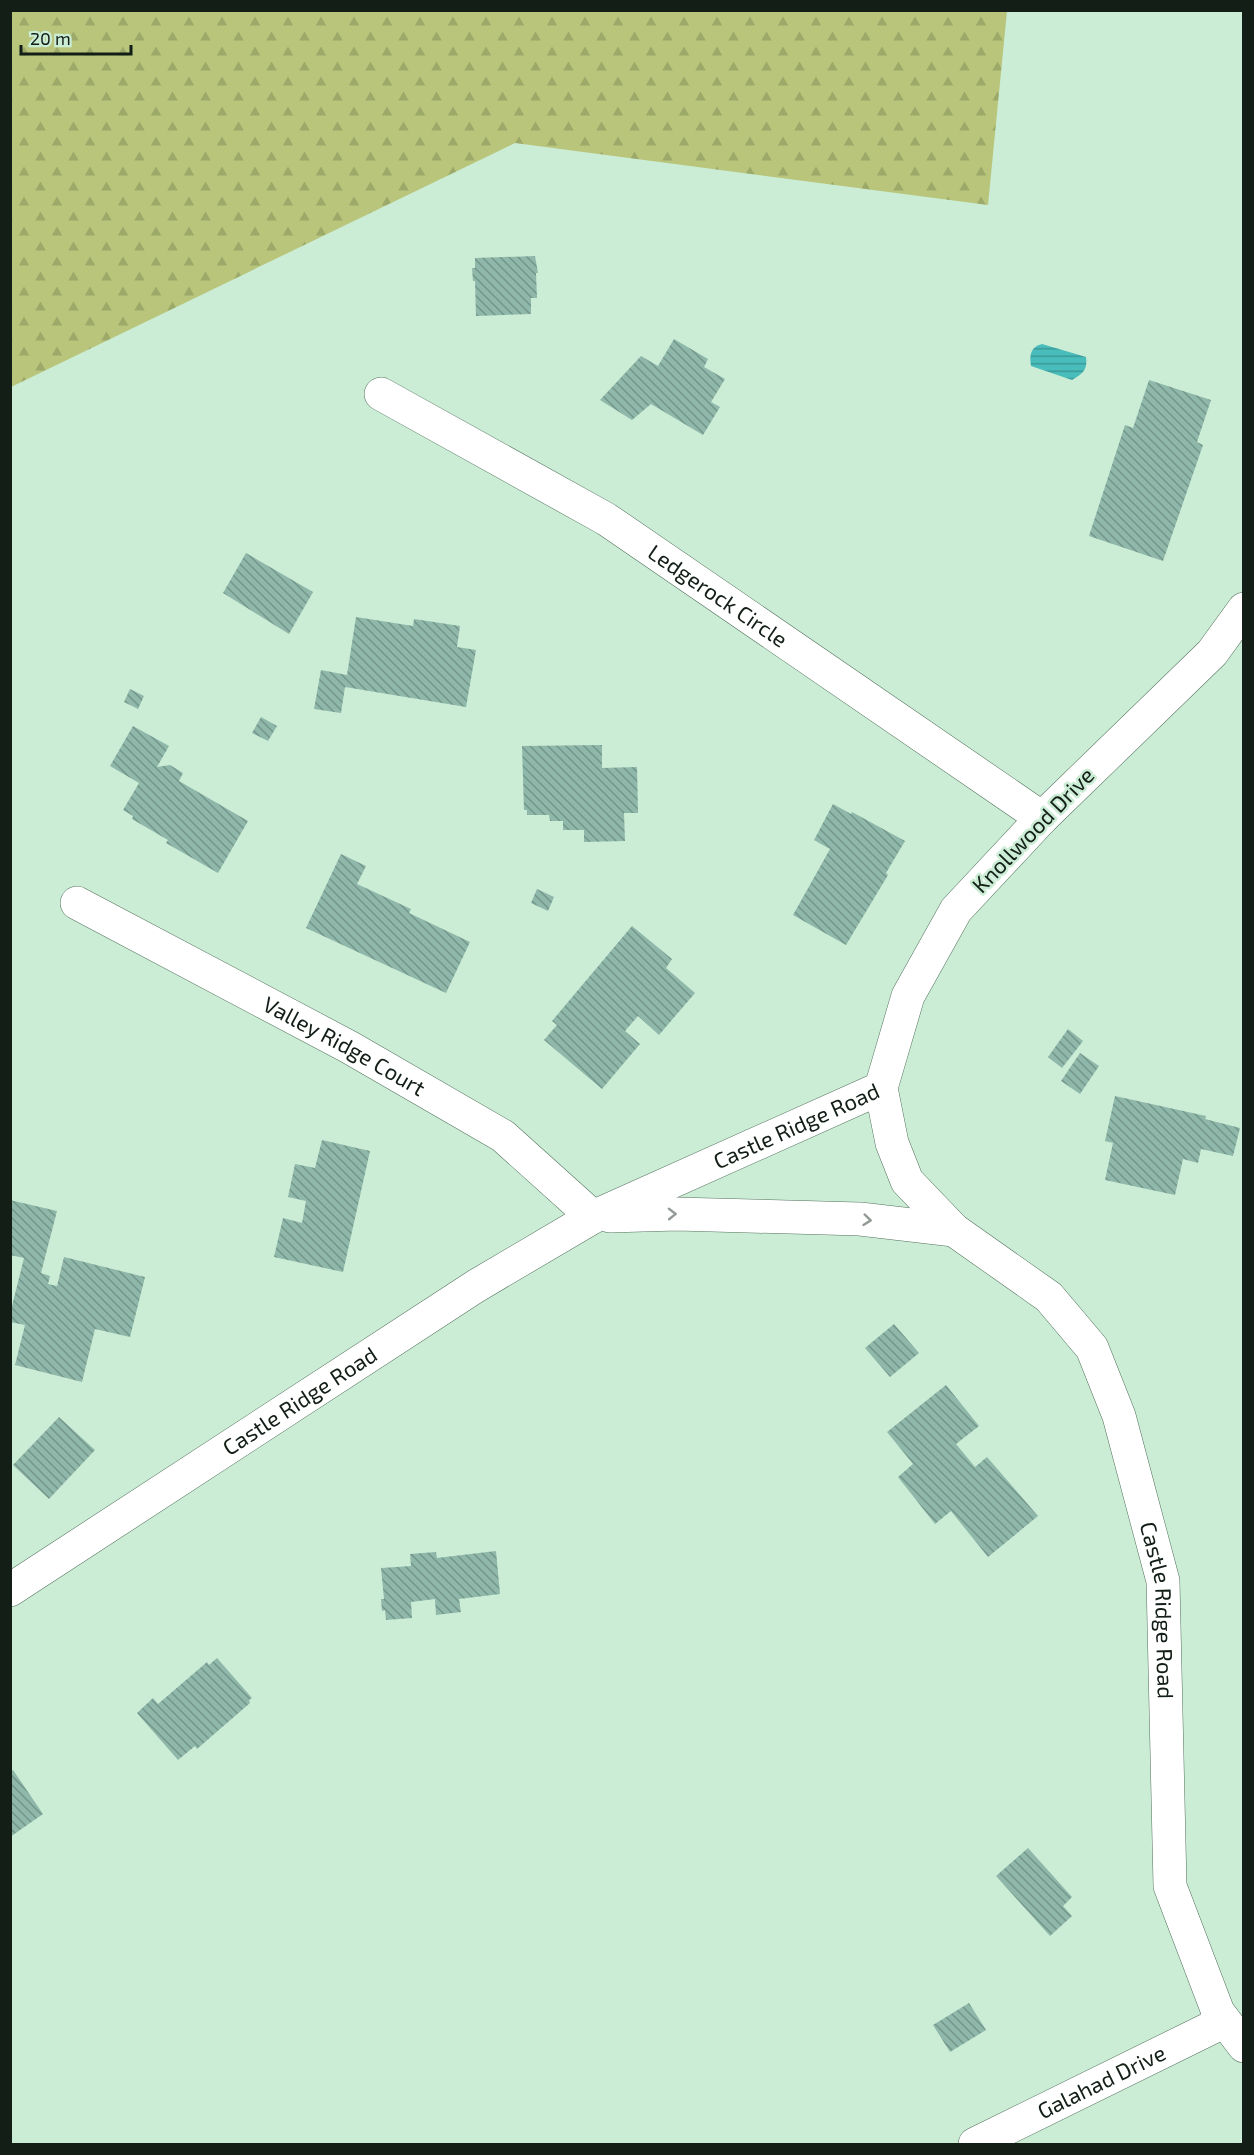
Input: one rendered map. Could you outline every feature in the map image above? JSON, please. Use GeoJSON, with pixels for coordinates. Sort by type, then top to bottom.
{"type":"FeatureCollection","features":[{"type":"Feature","properties":{"kind":"street","name":"Ledgerock Circle"},"geometry":{"type":"LineString","coordinates":[[381,394],[606,519],[1042,818]]}},
{"type":"Feature","properties":{"kind":"street","name":"Knollwood Drive"},"geometry":{"type":"LineString","coordinates":[[881,1088],[908,996],[956,910],[1042,818],[1212,652],[1244,609]]}},
{"type":"Feature","properties":{"kind":"street","name":"Valley Ridge Court"},"geometry":{"type":"LineString","coordinates":[[77,903],[349,1047],[503,1136],[593,1217]]}},
{"type":"Feature","properties":{"kind":"street","name":"Castle Ridge Road"},"geometry":{"type":"LineString","coordinates":[[10,1590],[476,1286],[593,1217],[881,1088],[892,1143],[907,1181],[954,1230],[1049,1297],[1092,1348],[1119,1416],[1163,1581],[1170,1886],[1218,2012],[1244,2046]]}},
{"type":"Feature","properties":{"kind":"street","name":"Castle Ridge Road"},"geometry":{"type":"LineString","coordinates":[[593,1217],[677,1214],[860,1219],[954,1230]]}},
{"type":"Feature","properties":{"kind":"street","name":"Galahad Drive"},"geometry":{"type":"LineString","coordinates":[[975,2145],[1215,2026],[1218,2012]]}},
{"type":"Feature","properties":{"kind":"green space"},"geometry":{"type":"Polygon","coordinates":[[[11,10],[1007,10],[988,205],[515,143],[11,387],[11,10]]]}},
{"type":"Feature","properties":{"kind":"water"},"geometry":{"type":"Polygon","coordinates":[[[1042,344],[1086,357],[1084,371],[1072,380],[1031,366],[1032,352],[1035,347],[1042,344]]]}},
{"type":"Feature","properties":{"kind":"building"},"geometry":{"type":"Polygon","coordinates":[[[535,256],[538,273],[536,273],[537,298],[531,298],[531,314],[476,316],[475,281],[473,281],[472,268],[475,268],[475,258],[535,256]]]}},
{"type":"Feature","properties":{"kind":"building"},"geometry":{"type":"Polygon","coordinates":[[[674,339],[708,359],[704,367],[725,379],[711,402],[720,407],[703,435],[651,404],[632,420],[600,400],[641,356],[658,366],[674,339]]]}},
{"type":"Feature","properties":{"kind":"building"},"geometry":{"type":"Polygon","coordinates":[[[1149,380],[1211,400],[1197,442],[1203,445],[1163,561],[1089,536],[1125,425],[1133,428],[1149,380]]]}},
{"type":"Feature","properties":{"kind":"building"},"geometry":{"type":"Polygon","coordinates":[[[246,553],[313,592],[289,634],[223,593],[246,553]]]}},
{"type":"Feature","properties":{"kind":"building"},"geometry":{"type":"Polygon","coordinates":[[[356,617],[413,626],[414,619],[460,626],[457,647],[476,650],[466,707],[345,687],[341,713],[314,709],[321,670],[347,675],[356,617]]]}},
{"type":"Feature","properties":{"kind":"building"},"geometry":{"type":"Polygon","coordinates":[[[130,689],[144,696],[138,709],[124,702],[130,689]]]}},
{"type":"Feature","properties":{"kind":"building"},"geometry":{"type":"Polygon","coordinates":[[[261,717],[277,726],[268,741],[252,733],[261,717]]]}},
{"type":"Feature","properties":{"kind":"building"},"geometry":{"type":"Polygon","coordinates":[[[133,726],[169,746],[157,767],[170,765],[183,773],[179,781],[248,821],[218,873],[166,843],[168,840],[132,819],[133,816],[123,810],[139,783],[110,766],[133,726]]]}},
{"type":"Feature","properties":{"kind":"building"},"geometry":{"type":"Polygon","coordinates":[[[602,745],[602,768],[637,767],[638,813],[624,813],[625,841],[584,842],[584,830],[563,830],[563,821],[550,821],[549,815],[527,815],[527,810],[524,810],[522,746],[602,745]]]}},
{"type":"Feature","properties":{"kind":"building"},"geometry":{"type":"Polygon","coordinates":[[[833,804],[905,841],[886,873],[888,875],[846,945],[793,915],[830,849],[814,840],[833,804]]]}},
{"type":"Feature","properties":{"kind":"building"},"geometry":{"type":"Polygon","coordinates":[[[341,854],[366,866],[357,884],[411,909],[409,913],[470,942],[446,993],[306,928],[341,854]]]}},
{"type":"Feature","properties":{"kind":"building"},"geometry":{"type":"Polygon","coordinates":[[[537,889],[554,897],[548,911],[531,903],[537,889]]]}},
{"type":"Feature","properties":{"kind":"building"},"geometry":{"type":"Polygon","coordinates":[[[632,926],[672,959],[666,968],[695,993],[659,1035],[638,1016],[625,1031],[640,1044],[602,1089],[544,1040],[557,1025],[552,1021],[632,926]]]}},
{"type":"Feature","properties":{"kind":"building"},"geometry":{"type":"Polygon","coordinates":[[[1068,1029],[1083,1041],[1062,1068],[1048,1057],[1068,1029]]]}},
{"type":"Feature","properties":{"kind":"building"},"geometry":{"type":"Polygon","coordinates":[[[1080,1053],[1099,1066],[1080,1094],[1061,1081],[1080,1053]]]}},
{"type":"Feature","properties":{"kind":"building"},"geometry":{"type":"Polygon","coordinates":[[[1115,1096],[1206,1116],[1205,1119],[1240,1128],[1233,1156],[1201,1149],[1198,1163],[1183,1159],[1175,1195],[1105,1180],[1113,1143],[1105,1141],[1115,1096]]]}},
{"type":"Feature","properties":{"kind":"building"},"geometry":{"type":"Polygon","coordinates":[[[322,1140],[370,1151],[343,1272],[274,1257],[283,1218],[302,1223],[306,1201],[288,1197],[295,1164],[315,1168],[322,1140]]]}},
{"type":"Feature","properties":{"kind":"building"},"geometry":{"type":"Polygon","coordinates":[[[10,1200],[57,1211],[41,1273],[50,1276],[48,1284],[57,1286],[64,1257],[145,1277],[130,1337],[95,1329],[82,1382],[15,1365],[25,1325],[10,1322],[10,1314],[24,1258],[10,1255],[10,1200]]]}},
{"type":"Feature","properties":{"kind":"building"},"geometry":{"type":"Polygon","coordinates":[[[894,1324],[919,1353],[890,1377],[865,1348],[894,1324]]]}},
{"type":"Feature","properties":{"kind":"building"},"geometry":{"type":"Polygon","coordinates":[[[946,1385],[979,1426],[956,1444],[975,1467],[987,1457],[1038,1516],[988,1557],[951,1511],[935,1524],[898,1477],[913,1464],[887,1432],[946,1385]]]}},
{"type":"Feature","properties":{"kind":"building"},"geometry":{"type":"Polygon","coordinates":[[[59,1417],[95,1450],[49,1499],[13,1465],[59,1417]]]}},
{"type":"Feature","properties":{"kind":"building"},"geometry":{"type":"Polygon","coordinates":[[[496,1551],[500,1594],[459,1599],[461,1612],[436,1615],[435,1599],[411,1602],[412,1618],[386,1620],[385,1610],[382,1611],[381,1599],[384,1599],[381,1568],[411,1566],[410,1554],[436,1552],[437,1558],[496,1551]]]}},
{"type":"Feature","properties":{"kind":"building"},"geometry":{"type":"Polygon","coordinates":[[[217,1658],[252,1698],[249,1700],[250,1703],[197,1749],[195,1746],[178,1760],[137,1713],[153,1698],[158,1704],[207,1662],[209,1665],[217,1658]]]}},
{"type":"Feature","properties":{"kind":"building"},"geometry":{"type":"Polygon","coordinates":[[[13,1770],[43,1814],[10,1837],[10,1772],[13,1770]]]}},
{"type":"Feature","properties":{"kind":"building"},"geometry":{"type":"Polygon","coordinates":[[[1028,1848],[1072,1897],[1063,1906],[1072,1916],[1050,1936],[996,1876],[1028,1848]]]}},
{"type":"Feature","properties":{"kind":"building"},"geometry":{"type":"Polygon","coordinates":[[[969,2003],[986,2030],[950,2052],[933,2025],[969,2003]]]}}]}
